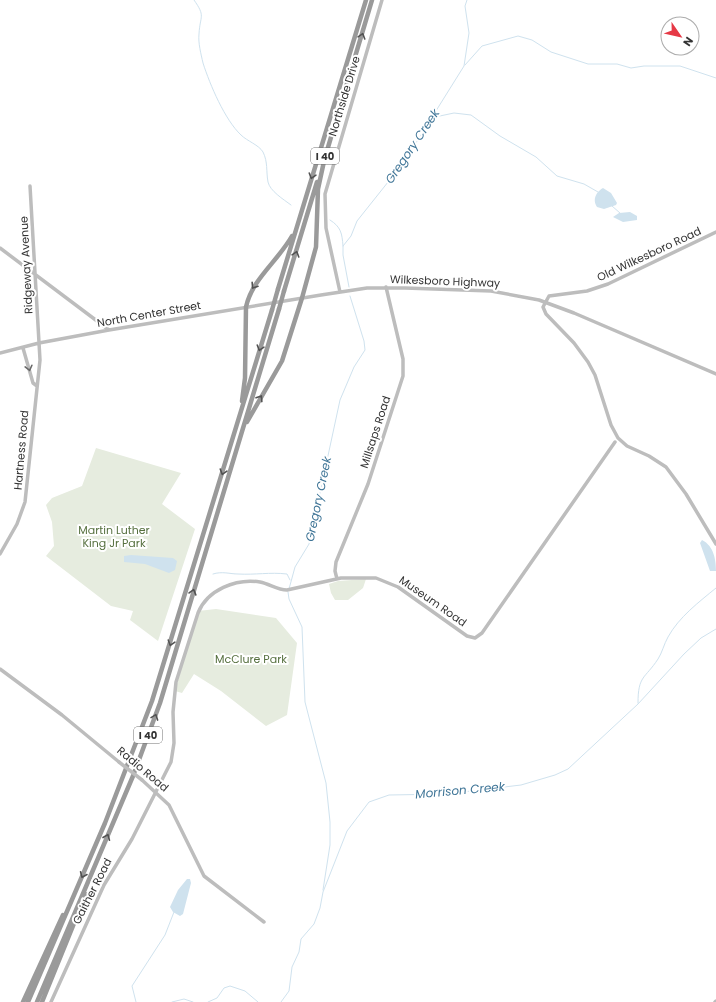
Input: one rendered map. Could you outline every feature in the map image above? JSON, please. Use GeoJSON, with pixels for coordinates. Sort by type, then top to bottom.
{"type":"FeatureCollection","features":[{"type":"Feature","properties":{"kind":"highway","name":"I 40"},"geometry":{"type":"LineString","coordinates":[[28,1002],[78,887],[137,743],[152,701],[366,0]]}},
{"type":"Feature","properties":{"kind":"highway","name":"I 40"},"geometry":{"type":"LineString","coordinates":[[37,1002],[138,762],[160,703],[372,0]]}},
{"type":"Feature","properties":{"kind":"highway"},"geometry":{"type":"LineString","coordinates":[[233,459],[251,413],[282,361],[302,298],[316,247],[318,189],[326,152]]}},
{"type":"Feature","properties":{"kind":"highway"},"geometry":{"type":"LineString","coordinates":[[237,425],[245,378],[246,307],[252,289],[287,246],[299,219]]}},
{"type":"Feature","properties":{"kind":"highway"},"geometry":{"type":"LineString","coordinates":[[42,1002],[81,908],[100,854]]}},
{"type":"Feature","properties":{"kind":"highway"},"geometry":{"type":"LineString","coordinates":[[23,1002],[58,923],[78,887]]}},
{"type":"Feature","properties":{"kind":"street","name":"Northside Drive"},"geometry":{"type":"LineString","coordinates":[[340,292],[326,228],[325,194],[382,0]]}},
{"type":"Feature","properties":{"kind":"street","name":"Ridgeway Avenue"},"geometry":{"type":"LineString","coordinates":[[30,186],[39,343]]}},
{"type":"Feature","properties":{"kind":"street","name":"Old Wilkesboro Road"},"geometry":{"type":"LineString","coordinates":[[545,302],[549,296],[587,292],[608,284],[716,232]]}},
{"type":"Feature","properties":{"kind":"street"},"geometry":{"type":"LineString","coordinates":[[0,248],[109,330]]}},
{"type":"Feature","properties":{"kind":"street","name":"Wilkesboro Highway"},"geometry":{"type":"LineString","coordinates":[[302,298],[386,287],[491,291],[545,302],[716,374]]}},
{"type":"Feature","properties":{"kind":"street","name":"Millsaps Road"},"geometry":{"type":"LineString","coordinates":[[337,579],[335,572],[336,562],[368,484],[403,376],[403,359],[391,315],[386,287]]}},
{"type":"Feature","properties":{"kind":"street","name":"North Center Street"},"geometry":{"type":"LineString","coordinates":[[0,353],[39,343],[109,330],[302,298]]}},
{"type":"Feature","properties":{"kind":"street"},"geometry":{"type":"LineString","coordinates":[[545,302],[543,307],[546,314],[574,343],[588,362],[595,376],[611,425],[618,438],[627,446],[649,456],[666,467],[686,494],[716,544]]}},
{"type":"Feature","properties":{"kind":"street","name":"Hartness Road"},"geometry":{"type":"LineString","coordinates":[[0,554],[17,524],[25,502],[40,360],[39,343]]}},
{"type":"Feature","properties":{"kind":"street"},"geometry":{"type":"LineString","coordinates":[[23,348],[33,384],[37,386]]}},
{"type":"Feature","properties":{"kind":"street","name":"Museum Road"},"geometry":{"type":"LineString","coordinates":[[156,792],[168,771],[173,753],[174,697],[176,682],[198,613],[204,601],[220,589],[242,582],[259,582],[279,590],[289,590],[337,579],[371,577],[386,580],[467,636],[471,638],[479,636],[615,442]]}},
{"type":"Feature","properties":{"kind":"street","name":"Radio Road"},"geometry":{"type":"LineString","coordinates":[[0,668],[62,715],[156,792],[171,807],[204,876],[264,922]]}},
{"type":"Feature","properties":{"kind":"street","name":"Gaither Road"},"geometry":{"type":"LineString","coordinates":[[51,1002],[104,885],[156,792]]}},
{"type":"Feature","properties":{"kind":"green space","name":"Martin Luther King Jr Park"},"geometry":{"type":"Polygon","coordinates":[[[96,448],[181,473],[162,504],[195,529],[158,641],[130,620],[133,611],[111,606],[46,556],[54,546],[52,522],[46,505],[52,498],[82,486],[96,448]]]}},
{"type":"Feature","properties":{"kind":"green space"},"geometry":{"type":"Polygon","coordinates":[[[366,579],[363,588],[348,600],[335,600],[331,593],[329,584],[338,581],[366,579]]]}},
{"type":"Feature","properties":{"kind":"green space","name":"McClure Park"},"geometry":{"type":"Polygon","coordinates":[[[216,609],[276,618],[297,643],[287,715],[266,726],[221,691],[194,674],[182,693],[175,691],[198,611],[216,609]]]}},
{"type":"Feature","properties":{"kind":"water"},"geometry":{"type":"Polygon","coordinates":[[[603,188],[611,193],[617,203],[616,205],[604,209],[597,207],[595,199],[598,192],[603,188]]]}},
{"type":"Feature","properties":{"kind":"water"},"geometry":{"type":"Polygon","coordinates":[[[630,212],[637,216],[637,220],[623,222],[613,217],[619,213],[630,212]]]}},
{"type":"Feature","properties":{"kind":"water"},"geometry":{"type":"Polygon","coordinates":[[[702,540],[709,546],[714,554],[716,571],[710,571],[700,543],[702,540]]]}},
{"type":"Feature","properties":{"kind":"water"},"geometry":{"type":"Polygon","coordinates":[[[131,555],[173,558],[177,561],[175,570],[169,573],[145,564],[124,562],[124,556],[131,555]]]}},
{"type":"Feature","properties":{"kind":"water"},"geometry":{"type":"Polygon","coordinates":[[[187,879],[190,879],[191,883],[183,914],[180,916],[173,912],[170,907],[178,890],[187,879]]]}},
{"type":"Feature","properties":{"kind":"waterway"},"geometry":{"type":"LineString","coordinates":[[194,0],[201,13],[199,41],[203,63],[219,102],[235,129],[259,147],[263,152],[266,159],[267,178],[271,189],[291,205]]}},
{"type":"Feature","properties":{"kind":"waterway","name":"Gregory Creek"},"geometry":{"type":"LineString","coordinates":[[349,287],[343,255],[343,246],[351,236],[357,221],[404,162],[464,66],[469,33],[465,6],[467,0]]}},
{"type":"Feature","properties":{"kind":"waterway"},"geometry":{"type":"LineString","coordinates":[[465,65],[482,46],[518,36],[532,40],[551,52],[588,64],[617,64],[631,68],[644,66],[680,66],[716,78]]}},
{"type":"Feature","properties":{"kind":"waterway"},"geometry":{"type":"LineString","coordinates":[[435,117],[454,113],[471,115],[500,136],[536,157],[557,176],[584,184],[598,192]]}},
{"type":"Feature","properties":{"kind":"waterway"},"geometry":{"type":"LineString","coordinates":[[612,206],[620,213]]}},
{"type":"Feature","properties":{"kind":"waterway"},"geometry":{"type":"LineString","coordinates":[[330,220],[337,225],[342,237],[343,246]]}},
{"type":"Feature","properties":{"kind":"waterway","name":"Gregory Creek"},"geometry":{"type":"LineString","coordinates":[[289,589],[295,567],[309,544],[340,400],[354,367],[365,350],[364,341],[350,296]]}},
{"type":"Feature","properties":{"kind":"waterway"},"geometry":{"type":"LineString","coordinates":[[213,574],[281,573],[287,574],[290,580]]}},
{"type":"Feature","properties":{"kind":"waterway"},"geometry":{"type":"LineString","coordinates":[[638,703],[638,694],[641,682],[658,659],[673,630],[690,610],[716,588]]}},
{"type":"Feature","properties":{"kind":"waterway","name":"Gregory Creek"},"geometry":{"type":"LineString","coordinates":[[288,592],[289,599],[302,627],[305,702],[326,783],[330,822],[330,845],[323,890]]}},
{"type":"Feature","properties":{"kind":"waterway","name":"Morrison Creek"},"geometry":{"type":"LineString","coordinates":[[281,1002],[289,991],[292,967],[299,952],[301,939],[314,924],[320,908],[323,892],[347,831],[369,802],[389,795],[446,794],[521,785],[555,775],[568,769],[638,704],[684,654],[701,638],[716,629]]}},
{"type":"Feature","properties":{"kind":"waterway"},"geometry":{"type":"LineString","coordinates":[[136,1002],[132,986],[165,935],[174,912]]}},
{"type":"Feature","properties":{"kind":"waterway","name":"Morrison Creek"},"geometry":{"type":"LineString","coordinates":[[208,1002],[217,998],[224,988],[230,986],[245,991],[258,1002]]}},
{"type":"Feature","properties":{"kind":"waterway","name":"Morrison Creek"},"geometry":{"type":"LineString","coordinates":[[172,1002],[184,999],[193,1002]]}}]}
